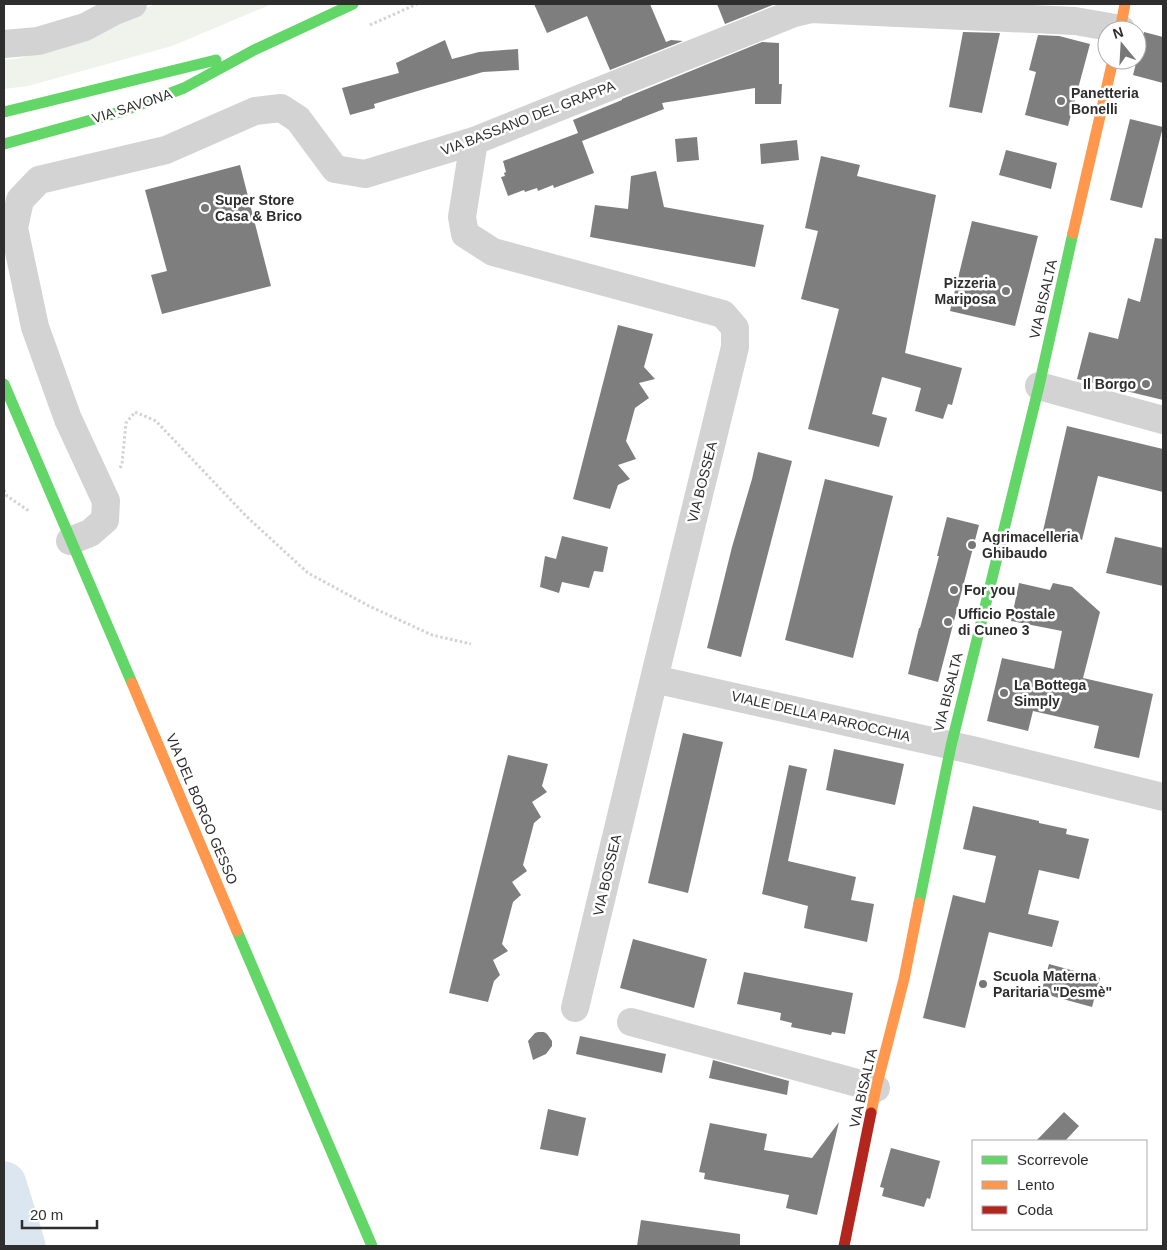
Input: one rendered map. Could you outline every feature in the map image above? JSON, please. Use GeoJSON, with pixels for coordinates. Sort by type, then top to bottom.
{"type":"FeatureCollection","features":[{"type":"Feature","properties":{"kind":"main road","name":"VIA SAVONA"},"geometry":{"type":"LineString","coordinates":[[4,144],[120,112],[184,88],[254,50],[353,4]]}},
{"type":"Feature","properties":{"kind":"main road","name":"VIA SAVONA"},"geometry":{"type":"LineString","coordinates":[[4,112],[254,50]]}},
{"type":"Feature","properties":{"kind":"main road","name":"VIA BISALTA"},"geometry":{"type":"LineString","coordinates":[[844,1246],[876,1088],[904,979],[951,746],[1039,386],[1111,70]]}},
{"type":"Feature","properties":{"kind":"main road","name":"VIA DEL BORGO GESSO"},"geometry":{"type":"LineString","coordinates":[[4,384],[372,1246]]}},
{"type":"Feature","properties":{"kind":"street"},"geometry":{"type":"LineString","coordinates":[[4,44],[38,41],[85,27],[133,4]]}},
{"type":"Feature","properties":{"kind":"street","name":"VIA BASSANO DEL GRAPPA"},"geometry":{"type":"LineString","coordinates":[[106,501],[68,419],[35,327],[14,228],[20,200],[39,180],[166,150],[255,111],[281,108],[298,120],[335,170],[365,174],[474,141],[794,13],[811,9],[1097,21]]}},
{"type":"Feature","properties":{"kind":"street","name":"VIA BOSSEA"},"geometry":{"type":"LineString","coordinates":[[474,141],[462,217],[465,234],[493,252],[724,314],[735,328],[735,347],[575,1008]]}},
{"type":"Feature","properties":{"kind":"street"},"geometry":{"type":"LineString","coordinates":[[1039,386],[1163,420]]}},
{"type":"Feature","properties":{"kind":"street"},"geometry":{"type":"LineString","coordinates":[[70,541],[90,532],[104,520],[106,501]]}},
{"type":"Feature","properties":{"kind":"street","name":"VIALE DELLA PARROCCHIA"},"geometry":{"type":"LineString","coordinates":[[654,679],[951,746],[1163,798]]}},
{"type":"Feature","properties":{"kind":"street"},"geometry":{"type":"LineString","coordinates":[[631,1022],[876,1088]]}},
{"type":"Feature","properties":{"kind":"path"},"geometry":{"type":"LineString","coordinates":[[106,501],[122,464],[126,423],[135,412],[156,421],[246,516],[308,573],[369,606],[432,635],[471,644]]}},
{"type":"Feature","properties":{"kind":"shaded area"},"geometry":{"type":"Polygon","coordinates":[[[157,4],[272,4],[172,46],[28,86],[4,89],[4,60],[21,58],[88,35],[125,15],[157,4]]]}},
{"type":"Feature","properties":{"kind":"building"},"geometry":{"type":"Polygon","coordinates":[[[534,4],[650,4],[666,42],[671,40],[683,41],[610,70],[587,16],[547,33],[534,4]]]}},
{"type":"Feature","properties":{"kind":"building"},"geometry":{"type":"Polygon","coordinates":[[[717,4],[775,4],[725,24],[717,4]]]}},
{"type":"Feature","properties":{"kind":"building"},"geometry":{"type":"Polygon","coordinates":[[[963,32],[1000,33],[982,113],[949,107],[963,32]]]}},
{"type":"Feature","properties":{"kind":"building"},"geometry":{"type":"Polygon","coordinates":[[[1147,33],[1163,37],[1163,83],[1133,75],[1134,70],[1147,70],[1147,33]]]}},
{"type":"Feature","properties":{"kind":"building"},"geometry":{"type":"Polygon","coordinates":[[[1038,35],[1059,36],[1090,44],[1068,126],[1025,115],[1036,72],[1029,70],[1038,35]]]}},
{"type":"Feature","properties":{"kind":"building"},"geometry":{"type":"Polygon","coordinates":[[[445,40],[452,59],[479,52],[518,49],[519,70],[483,72],[374,104],[375,108],[350,115],[342,88],[399,73],[396,63],[445,40]]]}},
{"type":"Feature","properties":{"kind":"building"},"geometry":{"type":"Polygon","coordinates":[[[762,42],[779,43],[779,84],[782,84],[781,104],[755,104],[755,88],[662,103],[664,109],[582,141],[594,173],[554,188],[553,185],[538,191],[537,188],[525,192],[524,190],[508,196],[501,177],[505,176],[504,173],[506,172],[503,161],[578,133],[573,120],[762,42]]]}},
{"type":"Feature","properties":{"kind":"building"},"geometry":{"type":"Polygon","coordinates":[[[1130,119],[1163,127],[1142,208],[1110,200],[1130,119]]]}},
{"type":"Feature","properties":{"kind":"building"},"geometry":{"type":"Polygon","coordinates":[[[697,137],[699,160],[677,162],[675,139],[697,137]]]}},
{"type":"Feature","properties":{"kind":"building"},"geometry":{"type":"Polygon","coordinates":[[[797,140],[799,160],[761,164],[760,144],[797,140]]]}},
{"type":"Feature","properties":{"kind":"building"},"geometry":{"type":"Polygon","coordinates":[[[1006,150],[1057,163],[1051,189],[999,175],[1006,150]]]}},
{"type":"Feature","properties":{"kind":"building"},"geometry":{"type":"Polygon","coordinates":[[[821,156],[860,165],[857,176],[936,195],[905,353],[962,368],[952,405],[948,404],[943,419],[915,411],[921,388],[882,377],[872,414],[887,418],[879,447],[808,429],[839,309],[801,299],[818,231],[805,228],[821,156]]]}},
{"type":"Feature","properties":{"kind":"building"},"geometry":{"type":"Polygon","coordinates":[[[240,165],[271,286],[162,314],[151,275],[167,271],[145,190],[240,165]]]}},
{"type":"Feature","properties":{"kind":"building"},"geometry":{"type":"Polygon","coordinates":[[[656,171],[664,207],[764,225],[755,267],[590,237],[595,205],[628,209],[631,176],[656,171]]]}},
{"type":"Feature","properties":{"kind":"building"},"geometry":{"type":"Polygon","coordinates":[[[972,221],[1038,236],[1015,326],[950,311],[972,221]]]}},
{"type":"Feature","properties":{"kind":"building"},"geometry":{"type":"Polygon","coordinates":[[[1155,238],[1163,239],[1163,400],[1077,379],[1089,332],[1118,339],[1128,298],[1140,302],[1155,238]]]}},
{"type":"Feature","properties":{"kind":"building"},"geometry":{"type":"Polygon","coordinates":[[[618,325],[653,334],[644,367],[655,379],[639,383],[649,398],[635,408],[626,441],[636,459],[618,465],[630,479],[618,485],[610,509],[573,499],[618,325]]]}},
{"type":"Feature","properties":{"kind":"building"},"geometry":{"type":"Polygon","coordinates":[[[1067,426],[1163,449],[1163,492],[1098,476],[1082,540],[1043,531],[1067,426]]]}},
{"type":"Feature","properties":{"kind":"building"},"geometry":{"type":"Polygon","coordinates":[[[758,452],[792,461],[741,657],[707,648],[758,452]]]}},
{"type":"Feature","properties":{"kind":"building"},"geometry":{"type":"Polygon","coordinates":[[[825,479],[893,496],[853,658],[785,640],[825,479]]]}},
{"type":"Feature","properties":{"kind":"building"},"geometry":{"type":"Polygon","coordinates":[[[947,517],[979,525],[938,682],[908,674],[939,556],[937,556],[947,517]]]}},
{"type":"Feature","properties":{"kind":"building"},"geometry":{"type":"Polygon","coordinates":[[[562,536],[608,547],[603,572],[594,571],[589,588],[562,582],[559,593],[540,587],[545,556],[556,559],[562,536]]]}},
{"type":"Feature","properties":{"kind":"building"},"geometry":{"type":"Polygon","coordinates":[[[1115,537],[1163,548],[1163,586],[1106,573],[1115,537]]]}},
{"type":"Feature","properties":{"kind":"building"},"geometry":{"type":"Polygon","coordinates":[[[1019,583],[1050,590],[1053,583],[1072,587],[1100,612],[1083,678],[1153,694],[1139,758],[1094,748],[1099,726],[1033,711],[1028,731],[987,721],[1002,658],[1054,669],[1062,631],[1011,621],[1019,583]]]}},
{"type":"Feature","properties":{"kind":"building"},"geometry":{"type":"Polygon","coordinates":[[[683,733],[723,742],[688,893],[648,883],[683,733]]]}},
{"type":"Feature","properties":{"kind":"building"},"geometry":{"type":"Polygon","coordinates":[[[834,749],[904,764],[895,805],[826,790],[834,749]]]}},
{"type":"Feature","properties":{"kind":"building"},"geometry":{"type":"Polygon","coordinates":[[[508,755],[548,764],[542,786],[547,792],[532,802],[541,817],[534,823],[523,865],[527,871],[512,882],[521,895],[513,902],[502,944],[508,951],[493,960],[500,975],[494,981],[488,1002],[449,993],[508,755]]]}},
{"type":"Feature","properties":{"kind":"building"},"geometry":{"type":"Polygon","coordinates":[[[789,765],[807,769],[788,861],[856,877],[851,900],[874,904],[867,942],[804,928],[808,906],[762,894],[789,765]]]}},
{"type":"Feature","properties":{"kind":"building"},"geometry":{"type":"Polygon","coordinates":[[[973,806],[1039,821],[1039,823],[1067,829],[1066,834],[1089,839],[1079,879],[1039,870],[1028,914],[1059,921],[1052,947],[989,932],[965,1028],[923,1018],[953,895],[985,903],[996,856],[963,849],[973,806]]]}},
{"type":"Feature","properties":{"kind":"building"},"geometry":{"type":"Polygon","coordinates":[[[633,939],[707,959],[694,1008],[620,988],[633,939]]]}},
{"type":"Feature","properties":{"kind":"building"},"geometry":{"type":"Polygon","coordinates":[[[1049,964],[1100,978],[1092,1007],[1041,993],[1049,964]]]}},
{"type":"Feature","properties":{"kind":"building"},"geometry":{"type":"Polygon","coordinates":[[[744,972],[853,993],[845,1034],[832,1032],[831,1035],[791,1027],[792,1023],[780,1020],[781,1013],[737,1004],[744,972]]]}},
{"type":"Feature","properties":{"kind":"building"},"geometry":{"type":"Polygon","coordinates":[[[538,1032],[547,1034],[552,1041],[552,1046],[546,1054],[533,1060],[528,1041],[538,1032]]]}},
{"type":"Feature","properties":{"kind":"building"},"geometry":{"type":"Polygon","coordinates":[[[580,1036],[666,1054],[662,1073],[576,1054],[580,1036]]]}},
{"type":"Feature","properties":{"kind":"building"},"geometry":{"type":"Polygon","coordinates":[[[713,1060],[789,1081],[787,1095],[709,1078],[713,1060]]]}},
{"type":"Feature","properties":{"kind":"building"},"geometry":{"type":"Polygon","coordinates":[[[548,1109],[586,1118],[578,1156],[540,1149],[548,1109]]]}},
{"type":"Feature","properties":{"kind":"building"},"geometry":{"type":"Polygon","coordinates":[[[1064,1112],[1079,1126],[1066,1140],[1037,1140],[1064,1112]]]}},
{"type":"Feature","properties":{"kind":"building"},"geometry":{"type":"Polygon","coordinates":[[[839,1122],[817,1215],[786,1208],[789,1195],[704,1179],[705,1173],[699,1172],[710,1123],[767,1134],[764,1150],[812,1158],[839,1122]]]}},
{"type":"Feature","properties":{"kind":"building"},"geometry":{"type":"Polygon","coordinates":[[[891,1148],[940,1161],[930,1199],[927,1198],[924,1207],[882,1196],[884,1188],[880,1187],[891,1148]]]}},
{"type":"Feature","properties":{"kind":"building"},"geometry":{"type":"Polygon","coordinates":[[[641,1220],[740,1234],[740,1246],[637,1246],[641,1220]]]}},
{"type":"Feature","properties":{"kind":"waterway"},"geometry":{"type":"LineString","coordinates":[[4,1184],[23,1246]]}},
{"type":"Feature","properties":{"kind":"traffic: fast"},"geometry":{"type":"LineString","coordinates":[[4,144],[120,112],[184,88],[254,50],[353,4]]}},
{"type":"Feature","properties":{"kind":"traffic: fast"},"geometry":{"type":"LineString","coordinates":[[4,112],[216,60]]}},
{"type":"Feature","properties":{"kind":"traffic: fast"},"geometry":{"type":"LineString","coordinates":[[919,903],[951,746],[1039,386],[1073,233]]}},
{"type":"Feature","properties":{"kind":"traffic: fast"},"geometry":{"type":"LineString","coordinates":[[4,384],[132,683]]}},
{"type":"Feature","properties":{"kind":"traffic: fast"},"geometry":{"type":"LineString","coordinates":[[237,931],[372,1246]]}},
{"type":"Feature","properties":{"kind":"traffic: slow"},"geometry":{"type":"LineString","coordinates":[[1122,20],[1125,4]]}},
{"type":"Feature","properties":{"kind":"traffic: slow"},"geometry":{"type":"LineString","coordinates":[[1073,233],[1111,70]]}},
{"type":"Feature","properties":{"kind":"traffic: slow"},"geometry":{"type":"LineString","coordinates":[[132,683],[237,931]]}},
{"type":"Feature","properties":{"kind":"traffic: slow"},"geometry":{"type":"LineString","coordinates":[[871,1113],[904,979],[919,903]]}},
{"type":"Feature","properties":{"kind":"traffic: jam"},"geometry":{"type":"LineString","coordinates":[[844,1246],[871,1113]]}},
{"type":"Feature","properties":{"kind":"place","name":"Panetteria Bonelli"},"geometry":{"type":"Point","coordinates":[1061,101]}},
{"type":"Feature","properties":{"kind":"place","name":"Super Store Casa & Brico"},"geometry":{"type":"Point","coordinates":[205,208]}},
{"type":"Feature","properties":{"kind":"place","name":"Pizzeria Mariposa"},"geometry":{"type":"Point","coordinates":[1006,291]}},
{"type":"Feature","properties":{"kind":"place","name":"Il Borgo"},"geometry":{"type":"Point","coordinates":[1146,384]}},
{"type":"Feature","properties":{"kind":"place","name":"Agrimacelleria Ghibaudo"},"geometry":{"type":"Point","coordinates":[972,545]}},
{"type":"Feature","properties":{"kind":"place","name":"For you"},"geometry":{"type":"Point","coordinates":[954,590]}},
{"type":"Feature","properties":{"kind":"place","name":"Ufficio Postale di Cuneo 3"},"geometry":{"type":"Point","coordinates":[948,622]}},
{"type":"Feature","properties":{"kind":"place","name":"La Bottega Simply"},"geometry":{"type":"Point","coordinates":[1004,693]}},
{"type":"Feature","properties":{"kind":"place","name":"Scuola Materna Paritaria \"Desmè\""},"geometry":{"type":"Point","coordinates":[983,984]}}]}
